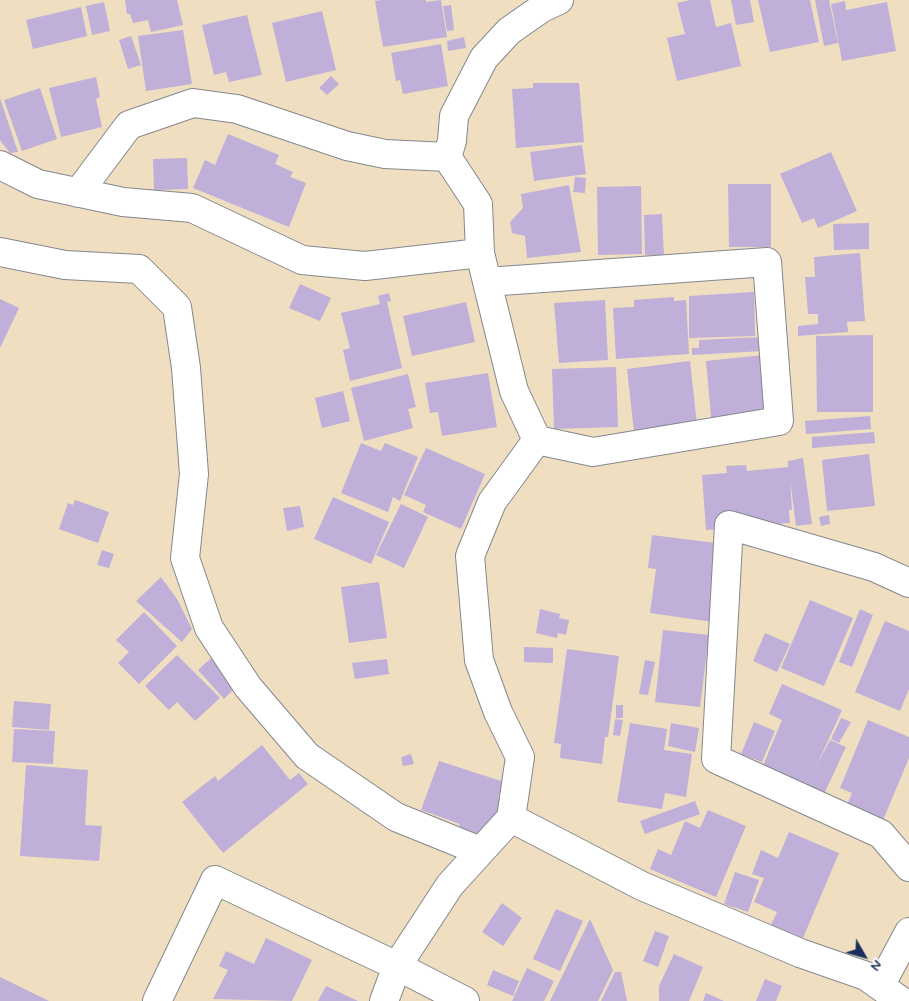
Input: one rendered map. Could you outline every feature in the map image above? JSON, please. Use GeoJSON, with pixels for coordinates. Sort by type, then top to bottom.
{"type":"FeatureCollection","features":[{"type":"Feature","properties":{"kind":"street"},"geometry":{"type":"LineString","coordinates":[[447,157],[452,141],[454,116],[484,58],[509,31],[542,8],[559,0]]}},
{"type":"Feature","properties":{"kind":"street"},"geometry":{"type":"LineString","coordinates":[[78,192],[129,125],[193,103],[237,109],[348,146],[385,154],[447,157]]}},
{"type":"Feature","properties":{"kind":"street"},"geometry":{"type":"LineString","coordinates":[[447,157],[478,204],[480,253],[514,391],[537,440]]}},
{"type":"Feature","properties":{"kind":"street"},"geometry":{"type":"LineString","coordinates":[[0,165],[38,184],[123,202],[192,208],[302,260],[365,266],[480,253]]}},
{"type":"Feature","properties":{"kind":"street"},"geometry":{"type":"LineString","coordinates":[[0,252],[65,265],[139,269],[177,307],[186,368],[194,474],[185,558],[209,628],[248,687],[307,756],[396,817],[480,851]]}},
{"type":"Feature","properties":{"kind":"street"},"geometry":{"type":"LineString","coordinates":[[487,282],[768,262],[778,421],[593,452],[537,440]]}},
{"type":"Feature","properties":{"kind":"street"},"geometry":{"type":"LineString","coordinates":[[384,1001],[397,966],[450,885],[511,818],[520,757],[498,712],[479,660],[470,556],[492,502],[537,440]]}},
{"type":"Feature","properties":{"kind":"street"},"geometry":{"type":"LineString","coordinates":[[909,583],[874,567],[729,525],[716,760],[881,834],[909,867]]}},
{"type":"Feature","properties":{"kind":"street"},"geometry":{"type":"LineString","coordinates":[[511,818],[642,886],[800,953],[866,976],[890,993],[909,932]]}},
{"type":"Feature","properties":{"kind":"street"},"geometry":{"type":"LineString","coordinates":[[158,1001],[215,880],[397,966],[465,1001]]}},
{"type":"Feature","properties":{"kind":"building"},"geometry":{"type":"Polygon","coordinates":[[[125,0],[177,0],[183,25],[151,32],[148,20],[133,23],[130,14],[127,14],[125,0]]]}},
{"type":"Feature","properties":{"kind":"building"},"geometry":{"type":"Polygon","coordinates":[[[426,0],[426,2],[441,0],[447,37],[383,47],[375,1],[426,0]]]}},
{"type":"Feature","properties":{"kind":"building"},"geometry":{"type":"Polygon","coordinates":[[[690,0],[710,0],[716,27],[731,23],[741,66],[677,81],[667,38],[685,34],[677,3],[690,0]]]}},
{"type":"Feature","properties":{"kind":"building"},"geometry":{"type":"Polygon","coordinates":[[[731,0],[750,0],[754,22],[736,25],[731,0]]]}},
{"type":"Feature","properties":{"kind":"building"},"geometry":{"type":"Polygon","coordinates":[[[758,0],[810,0],[819,42],[770,52],[758,0]]]}},
{"type":"Feature","properties":{"kind":"building"},"geometry":{"type":"Polygon","coordinates":[[[815,0],[829,0],[838,43],[824,46],[815,0]]]}},
{"type":"Feature","properties":{"kind":"building"},"geometry":{"type":"Polygon","coordinates":[[[845,1],[846,10],[887,2],[896,51],[842,61],[831,4],[845,1]]]}},
{"type":"Feature","properties":{"kind":"building"},"geometry":{"type":"Polygon","coordinates":[[[104,2],[110,31],[92,35],[86,6],[104,2]]]}},
{"type":"Feature","properties":{"kind":"building"},"geometry":{"type":"Polygon","coordinates":[[[451,5],[454,30],[447,31],[443,6],[451,5]]]}},
{"type":"Feature","properties":{"kind":"building"},"geometry":{"type":"Polygon","coordinates":[[[81,7],[87,36],[33,49],[26,20],[81,7]]]}},
{"type":"Feature","properties":{"kind":"building"},"geometry":{"type":"Polygon","coordinates":[[[322,11],[336,70],[286,82],[272,23],[322,11]]]}},
{"type":"Feature","properties":{"kind":"building"},"geometry":{"type":"Polygon","coordinates":[[[247,15],[262,75],[229,82],[226,72],[214,75],[202,25],[247,15]]]}},
{"type":"Feature","properties":{"kind":"building"},"geometry":{"type":"Polygon","coordinates":[[[183,30],[192,84],[146,91],[138,36],[183,30]]]}},
{"type":"Feature","properties":{"kind":"building"},"geometry":{"type":"Polygon","coordinates":[[[131,36],[141,65],[128,69],[119,40],[131,36]]]}},
{"type":"Feature","properties":{"kind":"building"},"geometry":{"type":"Polygon","coordinates":[[[464,37],[466,48],[448,51],[447,41],[464,37]]]}},
{"type":"Feature","properties":{"kind":"building"},"geometry":{"type":"Polygon","coordinates":[[[441,44],[448,86],[403,94],[400,80],[396,81],[391,53],[441,44]]]}},
{"type":"Feature","properties":{"kind":"building"},"geometry":{"type":"Polygon","coordinates":[[[331,76],[339,84],[327,95],[319,88],[331,76]]]}},
{"type":"Feature","properties":{"kind":"building"},"geometry":{"type":"Polygon","coordinates":[[[96,77],[100,97],[96,99],[102,127],[61,137],[49,88],[96,77]]]}},
{"type":"Feature","properties":{"kind":"building"},"geometry":{"type":"Polygon","coordinates":[[[533,83],[579,83],[584,142],[516,148],[512,89],[533,88],[533,83]]]}},
{"type":"Feature","properties":{"kind":"building"},"geometry":{"type":"Polygon","coordinates":[[[40,88],[57,139],[22,151],[4,100],[40,88]]]}},
{"type":"Feature","properties":{"kind":"building"},"geometry":{"type":"Polygon","coordinates":[[[0,98],[18,152],[10,153],[0,140],[0,98]]]}},
{"type":"Feature","properties":{"kind":"building"},"geometry":{"type":"Polygon","coordinates":[[[228,134],[279,155],[275,164],[293,172],[290,177],[306,183],[289,227],[193,188],[205,160],[215,165],[228,134]]]}},
{"type":"Feature","properties":{"kind":"building"},"geometry":{"type":"Polygon","coordinates":[[[582,145],[586,174],[534,181],[530,152],[582,145]]]}},
{"type":"Feature","properties":{"kind":"building"},"geometry":{"type":"Polygon","coordinates":[[[831,152],[857,211],[818,228],[814,218],[802,223],[780,174],[831,152]]]}},
{"type":"Feature","properties":{"kind":"building"},"geometry":{"type":"Polygon","coordinates":[[[187,158],[188,189],[154,190],[153,159],[187,158]]]}},
{"type":"Feature","properties":{"kind":"building"},"geometry":{"type":"Polygon","coordinates":[[[575,177],[586,178],[585,193],[573,192],[575,177]]]}},
{"type":"Feature","properties":{"kind":"building"},"geometry":{"type":"Polygon","coordinates":[[[728,184],[771,184],[771,247],[729,247],[728,184]]]}},
{"type":"Feature","properties":{"kind":"building"},"geometry":{"type":"Polygon","coordinates":[[[569,185],[581,252],[527,258],[525,236],[512,233],[510,222],[523,208],[521,194],[569,185]]]}},
{"type":"Feature","properties":{"kind":"building"},"geometry":{"type":"Polygon","coordinates":[[[641,186],[642,254],[598,255],[597,187],[641,186]]]}},
{"type":"Feature","properties":{"kind":"building"},"geometry":{"type":"Polygon","coordinates":[[[662,214],[664,255],[645,255],[644,215],[662,214]]]}},
{"type":"Feature","properties":{"kind":"building"},"geometry":{"type":"Polygon","coordinates":[[[869,223],[869,249],[834,250],[833,224],[869,223]]]}},
{"type":"Feature","properties":{"kind":"building"},"geometry":{"type":"Polygon","coordinates":[[[860,253],[865,321],[847,322],[848,332],[798,336],[798,326],[818,324],[818,314],[808,314],[805,277],[815,277],[814,257],[860,253]]]}},
{"type":"Feature","properties":{"kind":"building"},"geometry":{"type":"Polygon","coordinates":[[[300,284],[331,298],[320,321],[289,308],[300,284]]]}},
{"type":"Feature","properties":{"kind":"building"},"geometry":{"type":"Polygon","coordinates":[[[754,292],[755,336],[689,338],[689,296],[754,292]]]}},
{"type":"Feature","properties":{"kind":"building"},"geometry":{"type":"Polygon","coordinates":[[[389,293],[391,301],[387,302],[402,368],[350,381],[343,350],[350,348],[341,313],[380,304],[378,296],[389,293]]]}},
{"type":"Feature","properties":{"kind":"building"},"geometry":{"type":"Polygon","coordinates":[[[674,297],[674,301],[686,300],[689,354],[616,359],[613,308],[634,307],[634,300],[674,297]]]}},
{"type":"Feature","properties":{"kind":"building"},"geometry":{"type":"Polygon","coordinates":[[[0,299],[19,308],[0,348],[0,299]]]}},
{"type":"Feature","properties":{"kind":"building"},"geometry":{"type":"Polygon","coordinates":[[[605,300],[608,360],[559,363],[554,303],[605,300]]]}},
{"type":"Feature","properties":{"kind":"building"},"geometry":{"type":"Polygon","coordinates":[[[466,302],[475,342],[412,356],[403,316],[466,302]]]}},
{"type":"Feature","properties":{"kind":"building"},"geometry":{"type":"Polygon","coordinates":[[[873,335],[873,412],[817,412],[816,336],[873,335]]]}},
{"type":"Feature","properties":{"kind":"building"},"geometry":{"type":"Polygon","coordinates":[[[762,337],[763,351],[692,355],[692,348],[699,348],[699,340],[762,337]]]}},
{"type":"Feature","properties":{"kind":"building"},"geometry":{"type":"Polygon","coordinates":[[[764,355],[769,408],[760,409],[761,423],[712,428],[706,361],[764,355]]]}},
{"type":"Feature","properties":{"kind":"building"},"geometry":{"type":"Polygon","coordinates":[[[690,361],[697,425],[634,432],[627,369],[690,361]]]}},
{"type":"Feature","properties":{"kind":"building"},"geometry":{"type":"Polygon","coordinates":[[[616,367],[618,427],[554,429],[552,369],[616,367]]]}},
{"type":"Feature","properties":{"kind":"building"},"geometry":{"type":"Polygon","coordinates":[[[488,373],[497,427],[442,436],[438,412],[430,413],[425,383],[488,373]]]}},
{"type":"Feature","properties":{"kind":"building"},"geometry":{"type":"Polygon","coordinates":[[[408,374],[416,407],[408,409],[413,428],[364,441],[351,388],[408,374]]]}},
{"type":"Feature","properties":{"kind":"building"},"geometry":{"type":"Polygon","coordinates":[[[343,391],[350,421],[322,428],[315,398],[343,391]]]}},
{"type":"Feature","properties":{"kind":"building"},"geometry":{"type":"Polygon","coordinates":[[[870,416],[871,429],[806,434],[805,421],[870,416]]]}},
{"type":"Feature","properties":{"kind":"building"},"geometry":{"type":"Polygon","coordinates":[[[874,432],[875,443],[812,448],[812,437],[874,432]]]}},
{"type":"Feature","properties":{"kind":"building"},"geometry":{"type":"Polygon","coordinates":[[[361,443],[381,451],[385,443],[418,457],[400,501],[393,497],[388,512],[341,493],[361,443]]]}},
{"type":"Feature","properties":{"kind":"building"},"geometry":{"type":"Polygon","coordinates":[[[426,448],[485,474],[461,529],[423,512],[426,505],[404,495],[426,448]]]}},
{"type":"Feature","properties":{"kind":"building"},"geometry":{"type":"Polygon","coordinates":[[[869,454],[875,506],[827,511],[822,460],[869,454]]]}},
{"type":"Feature","properties":{"kind":"building"},"geometry":{"type":"Polygon","coordinates":[[[803,458],[812,524],[796,526],[790,479],[792,510],[789,510],[790,523],[706,530],[702,475],[727,473],[726,466],[746,465],[747,471],[788,467],[788,461],[803,458]]]}},
{"type":"Feature","properties":{"kind":"building"},"geometry":{"type":"Polygon","coordinates":[[[333,497],[389,522],[371,564],[314,539],[333,497]]]}},
{"type":"Feature","properties":{"kind":"building"},"geometry":{"type":"Polygon","coordinates":[[[75,500],[109,512],[98,543],[59,529],[68,503],[73,505],[75,500]]]}},
{"type":"Feature","properties":{"kind":"building"},"geometry":{"type":"Polygon","coordinates":[[[401,504],[428,517],[404,568],[376,555],[401,504]]]}},
{"type":"Feature","properties":{"kind":"building"},"geometry":{"type":"Polygon","coordinates":[[[300,506],[304,527],[287,531],[283,508],[300,506]]]}},
{"type":"Feature","properties":{"kind":"building"},"geometry":{"type":"Polygon","coordinates":[[[829,515],[830,524],[821,526],[819,517],[829,515]]]}},
{"type":"Feature","properties":{"kind":"building"},"geometry":{"type":"Polygon","coordinates":[[[652,535],[723,544],[713,622],[650,613],[656,569],[648,568],[652,535]]]}},
{"type":"Feature","properties":{"kind":"building"},"geometry":{"type":"Polygon","coordinates":[[[102,550],[114,554],[109,568],[97,565],[102,550]]]}},
{"type":"Feature","properties":{"kind":"building"},"geometry":{"type":"Polygon","coordinates":[[[161,577],[177,599],[192,629],[182,642],[136,601],[161,577]]]}},
{"type":"Feature","properties":{"kind":"building"},"geometry":{"type":"Polygon","coordinates":[[[379,582],[387,638],[349,643],[341,587],[379,582]]]}},
{"type":"Feature","properties":{"kind":"building"},"geometry":{"type":"Polygon","coordinates":[[[810,600],[853,618],[824,686],[781,668],[810,600]]]}},
{"type":"Feature","properties":{"kind":"building"},"geometry":{"type":"Polygon","coordinates":[[[540,609],[560,614],[559,618],[569,620],[566,635],[558,633],[557,638],[536,633],[540,609]]]}},
{"type":"Feature","properties":{"kind":"building"},"geometry":{"type":"Polygon","coordinates":[[[860,609],[873,615],[852,667],[839,662],[860,609]]]}},
{"type":"Feature","properties":{"kind":"building"},"geometry":{"type":"Polygon","coordinates":[[[144,612],[177,646],[139,684],[118,663],[129,652],[116,640],[144,612]]]}},
{"type":"Feature","properties":{"kind":"building"},"geometry":{"type":"Polygon","coordinates":[[[885,621],[909,631],[909,689],[900,711],[855,692],[885,621]]]}},
{"type":"Feature","properties":{"kind":"building"},"geometry":{"type":"Polygon","coordinates":[[[663,630],[709,635],[700,707],[655,702],[663,630]]]}},
{"type":"Feature","properties":{"kind":"building"},"geometry":{"type":"Polygon","coordinates":[[[765,633],[790,644],[777,672],[753,661],[765,633]]]}},
{"type":"Feature","properties":{"kind":"building"},"geometry":{"type":"Polygon","coordinates":[[[524,647],[553,648],[553,663],[524,662],[524,647]]]}},
{"type":"Feature","properties":{"kind":"building"},"geometry":{"type":"Polygon","coordinates":[[[567,649],[619,656],[608,737],[605,737],[602,764],[560,758],[561,744],[554,743],[567,649]]]}},
{"type":"Feature","properties":{"kind":"building"},"geometry":{"type":"Polygon","coordinates":[[[219,651],[245,678],[224,699],[198,670],[219,651]]]}},
{"type":"Feature","properties":{"kind":"building"},"geometry":{"type":"Polygon","coordinates":[[[177,655],[220,698],[195,721],[177,702],[169,710],[145,686],[177,655]]]}},
{"type":"Feature","properties":{"kind":"building"},"geometry":{"type":"Polygon","coordinates":[[[387,659],[389,674],[355,679],[352,663],[387,659]]]}},
{"type":"Feature","properties":{"kind":"building"},"geometry":{"type":"Polygon","coordinates":[[[645,660],[655,662],[648,695],[639,694],[645,660]]]}},
{"type":"Feature","properties":{"kind":"building"},"geometry":{"type":"Polygon","coordinates":[[[782,684],[842,710],[816,767],[830,740],[846,747],[824,794],[760,773],[782,720],[769,714],[782,684]]]}},
{"type":"Feature","properties":{"kind":"building"},"geometry":{"type":"Polygon","coordinates":[[[14,701],[51,704],[49,730],[12,727],[14,701]]]}},
{"type":"Feature","properties":{"kind":"building"},"geometry":{"type":"Polygon","coordinates":[[[616,705],[623,705],[623,718],[616,718],[616,705]]]}},
{"type":"Feature","properties":{"kind":"building"},"geometry":{"type":"Polygon","coordinates":[[[841,718],[851,722],[839,743],[831,739],[841,718]]]}},
{"type":"Feature","properties":{"kind":"building"},"geometry":{"type":"Polygon","coordinates":[[[615,719],[623,720],[620,736],[613,735],[615,719]]]}},
{"type":"Feature","properties":{"kind":"building"},"geometry":{"type":"Polygon","coordinates":[[[868,720],[909,737],[909,758],[881,825],[845,810],[852,793],[840,788],[868,720]]]}},
{"type":"Feature","properties":{"kind":"building"},"geometry":{"type":"Polygon","coordinates":[[[754,722],[775,731],[762,762],[741,754],[754,722]]]}},
{"type":"Feature","properties":{"kind":"building"},"geometry":{"type":"Polygon","coordinates":[[[630,723],[667,729],[664,750],[692,754],[686,797],[665,793],[662,809],[617,802],[630,723]]]}},
{"type":"Feature","properties":{"kind":"building"},"geometry":{"type":"Polygon","coordinates":[[[671,723],[699,728],[695,752],[668,746],[671,723]]]}},
{"type":"Feature","properties":{"kind":"building"},"geometry":{"type":"Polygon","coordinates":[[[14,729],[55,731],[53,764],[12,762],[14,729]]]}},
{"type":"Feature","properties":{"kind":"building"},"geometry":{"type":"Polygon","coordinates":[[[262,745],[290,780],[299,773],[308,784],[223,853],[182,802],[215,776],[218,781],[262,745]]]}},
{"type":"Feature","properties":{"kind":"building"},"geometry":{"type":"Polygon","coordinates":[[[411,754],[414,764],[403,766],[401,757],[411,754]]]}},
{"type":"Feature","properties":{"kind":"building"},"geometry":{"type":"Polygon","coordinates":[[[439,761],[504,782],[498,797],[505,800],[491,840],[459,828],[460,824],[421,810],[439,761]]]}},
{"type":"Feature","properties":{"kind":"building"},"geometry":{"type":"Polygon","coordinates":[[[26,765],[88,770],[85,825],[102,826],[99,861],[20,856],[26,765]]]}},
{"type":"Feature","properties":{"kind":"building"},"geometry":{"type":"Polygon","coordinates":[[[695,801],[700,814],[645,834],[640,821],[695,801]]]}},
{"type":"Feature","properties":{"kind":"building"},"geometry":{"type":"Polygon","coordinates":[[[708,810],[746,826],[716,897],[650,869],[658,849],[671,855],[685,821],[700,828],[708,810]]]}},
{"type":"Feature","properties":{"kind":"building"},"geometry":{"type":"Polygon","coordinates":[[[789,832],[839,853],[803,938],[771,925],[777,912],[754,902],[764,878],[752,874],[761,850],[778,858],[789,832]]]}},
{"type":"Feature","properties":{"kind":"building"},"geometry":{"type":"Polygon","coordinates":[[[735,872],[759,880],[748,912],[724,904],[735,872]]]}},
{"type":"Feature","properties":{"kind":"building"},"geometry":{"type":"Polygon","coordinates":[[[502,903],[522,918],[503,946],[482,932],[502,903]]]}},
{"type":"Feature","properties":{"kind":"building"},"geometry":{"type":"Polygon","coordinates":[[[556,909],[583,921],[560,971],[533,959],[556,909]]]}},
{"type":"Feature","properties":{"kind":"building"},"geometry":{"type":"Polygon","coordinates":[[[590,919],[613,970],[598,1001],[550,1001],[590,919]]]}},
{"type":"Feature","properties":{"kind":"building"},"geometry":{"type":"Polygon","coordinates":[[[655,931],[669,936],[658,967],[643,961],[655,931]]]}},
{"type":"Feature","properties":{"kind":"building"},"geometry":{"type":"Polygon","coordinates":[[[266,938],[312,960],[292,1001],[213,999],[228,970],[219,966],[226,951],[254,964],[266,938]]]}},
{"type":"Feature","properties":{"kind":"building"},"geometry":{"type":"Polygon","coordinates":[[[674,954],[703,967],[689,1001],[659,1001],[659,986],[674,954]]]}},
{"type":"Feature","properties":{"kind":"building"},"geometry":{"type":"Polygon","coordinates":[[[527,968],[554,981],[544,1001],[512,1001],[527,968]]]}},
{"type":"Feature","properties":{"kind":"building"},"geometry":{"type":"Polygon","coordinates":[[[493,970],[519,981],[513,996],[487,985],[493,970]]]}},
{"type":"Feature","properties":{"kind":"building"},"geometry":{"type":"Polygon","coordinates":[[[615,972],[621,972],[627,1001],[601,1001],[615,972]]]}},
{"type":"Feature","properties":{"kind":"building"},"geometry":{"type":"Polygon","coordinates":[[[0,977],[49,1001],[0,1001],[0,977]]]}},
{"type":"Feature","properties":{"kind":"building"},"geometry":{"type":"Polygon","coordinates":[[[765,979],[782,986],[776,1001],[756,1001],[765,979]]]}},
{"type":"Feature","properties":{"kind":"building"},"geometry":{"type":"Polygon","coordinates":[[[326,986],[358,1001],[318,1001],[326,986]]]}},
{"type":"Feature","properties":{"kind":"building"},"geometry":{"type":"Polygon","coordinates":[[[706,993],[724,1001],[703,1001],[706,993]]]}}]}
